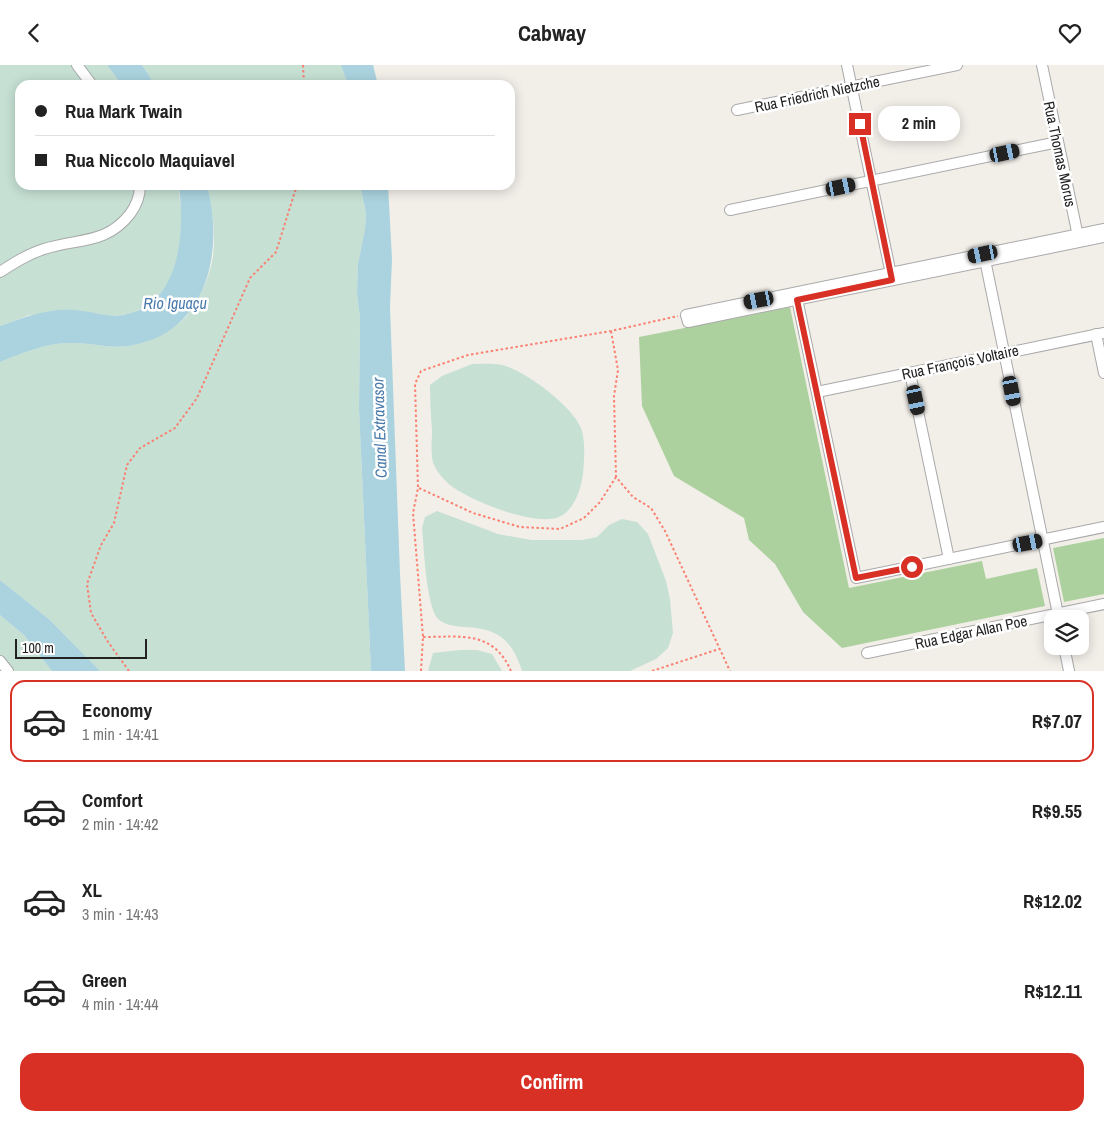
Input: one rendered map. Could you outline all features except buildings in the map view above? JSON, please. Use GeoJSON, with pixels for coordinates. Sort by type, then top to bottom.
{"type":"FeatureCollection","features":[{"type":"Feature","properties":{"kind":"street"},"geometry":{"type":"LineString","coordinates":[[77,65],[88,80]]}},
{"type":"Feature","properties":{"kind":"street"},"geometry":{"type":"LineString","coordinates":[[847,65],[891,276]]}},
{"type":"Feature","properties":{"kind":"street","name":"Rua Friedrich Nietzche"},"geometry":{"type":"LineString","coordinates":[[737,110],[944,66],[957,65]]}},
{"type":"Feature","properties":{"kind":"street","name":"Rua Thomas Morus"},"geometry":{"type":"LineString","coordinates":[[1042,65],[1078,238]]}},
{"type":"Feature","properties":{"kind":"street"},"geometry":{"type":"LineString","coordinates":[[730,210],[1058,142]]}},
{"type":"Feature","properties":{"kind":"street"},"geometry":{"type":"LineString","coordinates":[[0,272],[34,252],[94,239],[115,229],[125,221],[133,210],[139,190]]}},
{"type":"Feature","properties":{"kind":"street"},"geometry":{"type":"LineString","coordinates":[[686,315],[796,296],[1078,238],[1104,229]]}},
{"type":"Feature","properties":{"kind":"street"},"geometry":{"type":"LineString","coordinates":[[1078,238],[1104,237]]}},
{"type":"Feature","properties":{"kind":"street"},"geometry":{"type":"LineString","coordinates":[[984,257],[1057,610]]}},
{"type":"Feature","properties":{"kind":"street"},"geometry":{"type":"LineString","coordinates":[[796,296],[856,578],[1104,527]]}},
{"type":"Feature","properties":{"kind":"street"},"geometry":{"type":"LineString","coordinates":[[1100,333],[1104,373]]}},
{"type":"Feature","properties":{"kind":"street","name":"Rua François Voltaire"},"geometry":{"type":"LineString","coordinates":[[816,392],[1100,333]]}},
{"type":"Feature","properties":{"kind":"street"},"geometry":{"type":"LineString","coordinates":[[910,373],[949,559]]}},
{"type":"Feature","properties":{"kind":"street","name":"Rua Edgar Allan Poe"},"geometry":{"type":"LineString","coordinates":[[1081,610],[1104,604]]}},
{"type":"Feature","properties":{"kind":"street","name":"Rua Edgar Allan Poe"},"geometry":{"type":"LineString","coordinates":[[867,653],[1044,619]]}},
{"type":"Feature","properties":{"kind":"street"},"geometry":{"type":"LineString","coordinates":[[1066,655],[1070,671]]}},
{"type":"Feature","properties":{"kind":"street"},"geometry":{"type":"LineString","coordinates":[[0,661],[8,671]]}},
{"type":"Feature","properties":{"kind":"path"},"geometry":{"type":"LineString","coordinates":[[303,65],[304,80]]}},
{"type":"Feature","properties":{"kind":"path"},"geometry":{"type":"LineString","coordinates":[[129,671],[91,613],[87,585],[101,545],[114,523],[127,465],[140,448],[175,429],[197,398],[250,278],[276,252],[295,190]]}},
{"type":"Feature","properties":{"kind":"path"},"geometry":{"type":"LineString","coordinates":[[421,671],[423,637],[414,513],[418,488],[415,384],[421,371],[468,355],[611,331],[686,315]]}},
{"type":"Feature","properties":{"kind":"path"},"geometry":{"type":"LineString","coordinates":[[418,488],[473,513],[520,527],[560,529],[584,518],[600,502],[616,477],[614,396],[618,370],[611,331]]}},
{"type":"Feature","properties":{"kind":"path"},"geometry":{"type":"LineString","coordinates":[[616,477],[633,497],[652,508],[665,531],[730,671]]}},
{"type":"Feature","properties":{"kind":"path"},"geometry":{"type":"LineString","coordinates":[[423,637],[468,637],[492,644],[505,657],[511,671]]}},
{"type":"Feature","properties":{"kind":"path"},"geometry":{"type":"LineString","coordinates":[[652,671],[719,649]]}},
{"type":"Feature","properties":{"kind":"green space"},"geometry":{"type":"Polygon","coordinates":[[[0,65],[107,65],[118,80],[15,80],[15,190],[179,190],[181,233],[178,257],[170,281],[146,307],[128,314],[112,316],[93,313],[29,315],[0,326],[0,65]]]}},
{"type":"Feature","properties":{"kind":"green space"},"geometry":{"type":"Polygon","coordinates":[[[142,65],[341,65],[346,80],[152,80],[142,65]]]}},
{"type":"Feature","properties":{"kind":"green space"},"geometry":{"type":"Polygon","coordinates":[[[208,190],[361,190],[366,213],[358,264],[357,293],[360,318],[359,409],[371,671],[100,671],[50,620],[0,580],[0,362],[34,349],[60,343],[118,347],[134,345],[156,337],[179,323],[189,313],[201,294],[210,271],[214,239],[208,190]]]}},
{"type":"Feature","properties":{"kind":"green space"},"geometry":{"type":"Polygon","coordinates":[[[790,307],[849,588],[982,561],[986,579],[1037,568],[1045,606],[842,648],[803,612],[775,564],[749,540],[744,518],[674,476],[642,406],[639,337],[790,307]]]}},
{"type":"Feature","properties":{"kind":"green space"},"geometry":{"type":"Polygon","coordinates":[[[472,364],[498,364],[515,370],[549,392],[576,419],[584,439],[583,474],[581,486],[574,503],[566,513],[550,519],[537,519],[504,511],[459,491],[441,476],[433,461],[432,453],[430,385],[442,376],[472,364]]]}},
{"type":"Feature","properties":{"kind":"green space"},"geometry":{"type":"Polygon","coordinates":[[[437,511],[498,534],[531,540],[582,540],[597,537],[609,525],[622,519],[637,522],[648,534],[666,581],[670,599],[673,633],[668,648],[656,659],[630,671],[522,671],[513,651],[502,637],[485,630],[447,624],[438,619],[434,612],[426,576],[422,528],[425,517],[437,511]]]}},
{"type":"Feature","properties":{"kind":"green space"},"geometry":{"type":"Polygon","coordinates":[[[1104,538],[1104,594],[1064,602],[1053,548],[1104,538]]]}},
{"type":"Feature","properties":{"kind":"green space"},"geometry":{"type":"Polygon","coordinates":[[[0,615],[24,635],[52,671],[0,671],[0,615]]]}},
{"type":"Feature","properties":{"kind":"green space"},"geometry":{"type":"Polygon","coordinates":[[[477,650],[492,654],[502,671],[428,671],[433,653],[477,650]]]}},
{"type":"Feature","properties":{"kind":"water"},"geometry":{"type":"Polygon","coordinates":[[[107,65],[142,65],[152,80],[118,80],[107,65]]]}},
{"type":"Feature","properties":{"kind":"water"},"geometry":{"type":"Polygon","coordinates":[[[341,65],[373,65],[377,80],[346,80],[341,65]]]}},
{"type":"Feature","properties":{"kind":"water","name":"Rio Iguaçu"},"geometry":{"type":"Polygon","coordinates":[[[179,190],[208,190],[212,210],[213,235],[211,260],[205,283],[195,305],[179,323],[159,336],[134,345],[118,347],[60,343],[34,349],[0,362],[0,326],[27,316],[55,310],[121,315],[142,309],[154,301],[170,277],[179,249],[179,190]]]}},
{"type":"Feature","properties":{"kind":"water","name":"Canal Extravasor"},"geometry":{"type":"Polygon","coordinates":[[[361,190],[388,190],[392,259],[390,307],[405,671],[371,671],[359,409],[360,318],[357,293],[358,264],[366,213],[361,190]]]}},
{"type":"Feature","properties":{"kind":"water"},"geometry":{"type":"Polygon","coordinates":[[[0,580],[50,620],[100,671],[52,671],[24,635],[0,615],[0,580]]]}},
{"type":"Feature","properties":{"kind":"route"},"geometry":{"type":"LineString","coordinates":[[860,124],[892,280],[797,300],[856,578],[912,567]]}}]}
